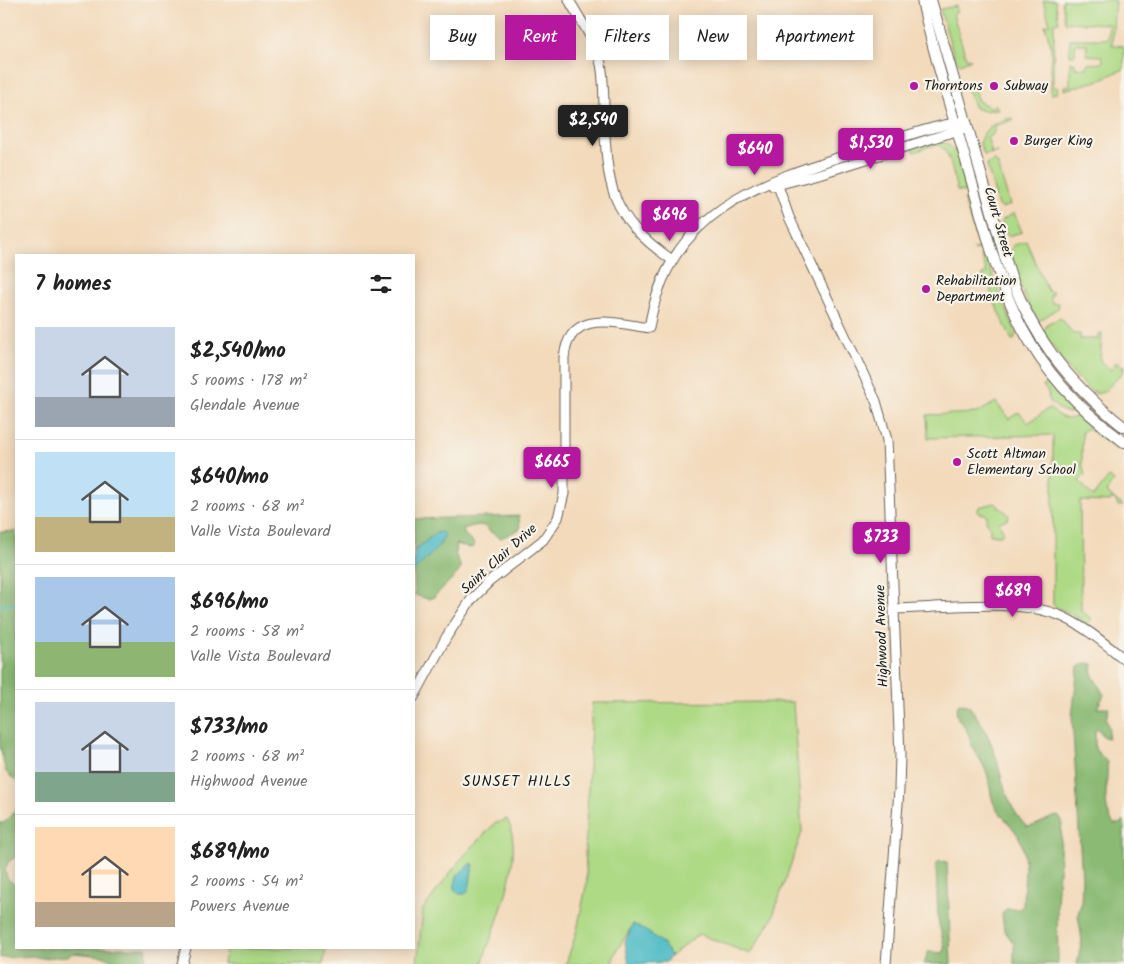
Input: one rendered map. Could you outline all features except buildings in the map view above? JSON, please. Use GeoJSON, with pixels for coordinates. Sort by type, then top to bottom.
{"type":"FeatureCollection","features":[{"type":"Feature","properties":{"kind":"main road","name":"Court Street"},"geometry":{"type":"LineString","coordinates":[[922,0],[959,126],[1001,282],[1022,331],[1044,366],[1070,397],[1124,442]]}},
{"type":"Feature","properties":{"kind":"main road","name":"Court Street"},"geometry":{"type":"LineString","coordinates":[[931,0],[1004,255],[1021,304],[1040,339],[1064,373],[1087,396],[1124,427]]}},
{"type":"Feature","properties":{"kind":"street"},"geometry":{"type":"LineString","coordinates":[[568,0],[592,40],[601,63],[606,167],[612,192],[630,224],[649,243],[672,260],[702,223],[744,194],[777,182],[822,174],[959,126]]}},
{"type":"Feature","properties":{"kind":"street","name":"Highwood Avenue"},"geometry":{"type":"LineString","coordinates":[[777,182],[789,217],[882,416],[890,467],[899,790],[886,964]]}},
{"type":"Feature","properties":{"kind":"street","name":"Saint Clair Drive"},"geometry":{"type":"LineString","coordinates":[[415,695],[462,612],[489,582],[543,540],[558,518],[564,494],[564,358],[569,339],[579,328],[595,322],[649,328],[654,301],[672,260]]}},
{"type":"Feature","properties":{"kind":"street"},"geometry":{"type":"LineString","coordinates":[[895,609],[1009,606],[1039,609],[1075,623],[1124,658]]}},
{"type":"Feature","properties":{"kind":"street"},"geometry":{"type":"LineString","coordinates":[[182,964],[186,949]]}},
{"type":"Feature","properties":{"kind":"green space"},"geometry":{"type":"Polygon","coordinates":[[[1043,0],[1055,0],[1059,22],[1054,23],[1053,86],[1058,88],[1057,93],[1051,94],[1051,47],[1045,25],[1050,24],[1043,0]]]}},
{"type":"Feature","properties":{"kind":"green space"},"geometry":{"type":"Polygon","coordinates":[[[1062,0],[1115,0],[1112,45],[1124,46],[1124,69],[1097,81],[1064,90],[1064,86],[1070,86],[1070,61],[1075,62],[1075,68],[1087,68],[1087,64],[1103,63],[1102,56],[1087,55],[1087,44],[1075,44],[1075,55],[1070,55],[1070,39],[1108,39],[1109,24],[1065,22],[1062,0]]]}},
{"type":"Feature","properties":{"kind":"green space"},"geometry":{"type":"Polygon","coordinates":[[[956,6],[957,12],[953,14],[966,58],[971,59],[960,64],[955,59],[940,9],[956,6]]]}},
{"type":"Feature","properties":{"kind":"green space"},"geometry":{"type":"Polygon","coordinates":[[[973,86],[978,101],[992,108],[995,104],[998,109],[983,111],[975,108],[966,88],[973,86]]]}},
{"type":"Feature","properties":{"kind":"green space"},"geometry":{"type":"Polygon","coordinates":[[[1013,118],[1013,120],[994,126],[995,130],[992,135],[987,137],[992,153],[998,152],[984,155],[980,144],[983,134],[996,123],[1013,118]]]}},
{"type":"Feature","properties":{"kind":"green space"},"geometry":{"type":"Polygon","coordinates":[[[935,141],[949,145],[958,156],[967,185],[964,192],[957,191],[949,158],[942,147],[934,145],[914,152],[913,149],[935,141]]]}},
{"type":"Feature","properties":{"kind":"green space"},"geometry":{"type":"Polygon","coordinates":[[[994,160],[998,165],[1010,205],[1002,208],[998,206],[987,165],[994,160]]]}},
{"type":"Feature","properties":{"kind":"green space"},"geometry":{"type":"Polygon","coordinates":[[[968,199],[972,202],[984,243],[983,247],[975,251],[974,249],[979,248],[964,200],[968,199]]]}},
{"type":"Feature","properties":{"kind":"green space"},"geometry":{"type":"Polygon","coordinates":[[[1014,213],[1022,232],[1008,236],[1001,221],[1014,213]]]}},
{"type":"Feature","properties":{"kind":"green space"},"geometry":{"type":"Polygon","coordinates":[[[1026,241],[1048,291],[1053,292],[1053,295],[1050,295],[1052,303],[1058,303],[1059,307],[1041,320],[1036,317],[1026,299],[1016,274],[1011,252],[1012,246],[1026,241]]]}},
{"type":"Feature","properties":{"kind":"green space"},"geometry":{"type":"Polygon","coordinates":[[[985,255],[1016,333],[1014,340],[1012,340],[992,297],[989,281],[985,282],[982,275],[987,273],[981,256],[985,255]]]}},
{"type":"Feature","properties":{"kind":"green space"},"geometry":{"type":"Polygon","coordinates":[[[1061,318],[1073,334],[1080,334],[1080,339],[1098,339],[1098,334],[1102,334],[1100,361],[1111,370],[1115,363],[1119,363],[1118,366],[1121,369],[1124,364],[1124,371],[1104,392],[1095,394],[1095,391],[1091,391],[1069,370],[1043,332],[1048,323],[1061,318]]]}},
{"type":"Feature","properties":{"kind":"green space"},"geometry":{"type":"Polygon","coordinates":[[[1047,383],[1051,384],[1076,410],[1065,413],[1049,401],[1048,392],[1043,386],[1047,383]]]}},
{"type":"Feature","properties":{"kind":"green space"},"geometry":{"type":"Polygon","coordinates":[[[996,402],[1009,419],[1019,412],[1028,423],[1049,408],[1067,419],[1079,414],[1118,445],[1117,450],[1087,428],[1082,432],[1082,463],[1085,475],[1079,481],[1093,497],[1109,477],[1114,481],[1106,492],[1114,499],[1110,499],[1110,502],[1080,501],[1081,611],[1092,619],[1087,624],[1082,624],[1081,619],[1054,606],[1053,603],[1053,435],[928,438],[927,415],[977,413],[996,402]]]}},
{"type":"Feature","properties":{"kind":"green space"},"geometry":{"type":"Polygon","coordinates":[[[995,503],[1009,515],[1008,519],[999,522],[1003,531],[1001,535],[990,535],[990,527],[986,521],[987,515],[977,512],[979,507],[995,503]]]}},
{"type":"Feature","properties":{"kind":"green space"},"geometry":{"type":"Polygon","coordinates":[[[519,516],[520,529],[501,538],[485,527],[478,525],[463,529],[465,535],[473,542],[474,547],[470,548],[456,544],[455,553],[461,568],[434,597],[428,599],[415,595],[415,570],[441,543],[436,533],[415,550],[415,519],[519,516]]]}},
{"type":"Feature","properties":{"kind":"green space"},"geometry":{"type":"Polygon","coordinates":[[[15,531],[15,780],[6,772],[0,747],[0,532],[15,531]]]}},
{"type":"Feature","properties":{"kind":"green space"},"geometry":{"type":"Polygon","coordinates":[[[1086,663],[1093,664],[1092,674],[1104,695],[1097,708],[1109,708],[1106,719],[1109,728],[1108,738],[1104,737],[1098,729],[1095,731],[1095,749],[1107,762],[1107,810],[1114,824],[1119,824],[1124,820],[1124,964],[1077,964],[1082,940],[1078,914],[1081,904],[1082,879],[1072,716],[1078,667],[1086,663]]]}},
{"type":"Feature","properties":{"kind":"green space"},"geometry":{"type":"Polygon","coordinates":[[[793,702],[802,832],[771,921],[750,954],[699,934],[671,956],[659,942],[633,924],[618,949],[612,964],[566,964],[577,930],[587,882],[585,852],[592,703],[793,702]]]}},
{"type":"Feature","properties":{"kind":"green space"},"geometry":{"type":"Polygon","coordinates":[[[959,704],[968,705],[982,724],[995,753],[1004,787],[1011,804],[1027,827],[1058,816],[1062,820],[1057,905],[1058,964],[1014,964],[1014,944],[1004,930],[1002,914],[1006,909],[1019,909],[1023,906],[1024,853],[1017,835],[994,804],[986,771],[971,744],[969,734],[957,716],[956,712],[959,704]]]}},
{"type":"Feature","properties":{"kind":"green space"},"geometry":{"type":"Polygon","coordinates":[[[15,811],[15,858],[9,861],[5,869],[7,878],[15,885],[15,949],[147,949],[145,964],[121,964],[103,956],[74,953],[67,956],[42,958],[32,956],[0,958],[0,823],[4,823],[15,811]]]}},
{"type":"Feature","properties":{"kind":"green space"},"geometry":{"type":"Polygon","coordinates":[[[507,819],[512,835],[511,872],[482,964],[417,964],[423,909],[460,860],[494,824],[507,819]]]}},
{"type":"Feature","properties":{"kind":"green space"},"geometry":{"type":"Polygon","coordinates":[[[939,861],[947,862],[951,964],[924,964],[928,952],[943,953],[945,949],[938,920],[936,865],[939,861]]]}},
{"type":"Feature","properties":{"kind":"green space"},"geometry":{"type":"Polygon","coordinates":[[[226,949],[326,949],[323,964],[223,964],[226,949]]]}},
{"type":"Feature","properties":{"kind":"water"},"geometry":{"type":"Polygon","coordinates":[[[442,532],[445,535],[438,547],[415,570],[415,550],[436,533],[442,532]]]}},
{"type":"Feature","properties":{"kind":"water"},"geometry":{"type":"Polygon","coordinates":[[[471,863],[474,865],[469,888],[465,894],[459,894],[454,889],[457,876],[471,863]]]}},
{"type":"Feature","properties":{"kind":"water"},"geometry":{"type":"Polygon","coordinates":[[[633,924],[660,941],[671,956],[666,962],[629,964],[625,942],[633,924]]]}},
{"type":"Feature","properties":{"kind":"waterway"},"geometry":{"type":"LineString","coordinates":[[0,605],[15,604]]}},
{"type":"Feature","properties":{"kind":"place","name":"Thorntons"},"geometry":{"type":"Point","coordinates":[914,86]}},
{"type":"Feature","properties":{"kind":"place","name":"Subway"},"geometry":{"type":"Point","coordinates":[994,86]}},
{"type":"Feature","properties":{"kind":"place","name":"Burger King"},"geometry":{"type":"Point","coordinates":[1014,141]}},
{"type":"Feature","properties":{"kind":"place","name":"Rehabilitation Department"},"geometry":{"type":"Point","coordinates":[926,289]}},
{"type":"Feature","properties":{"kind":"place","name":"Scott Altman Elementary School"},"geometry":{"type":"Point","coordinates":[957,462]}},
{"type":"Feature","properties":{"kind":"district","name":"SUNSET HILLS"},"geometry":{"type":"Point","coordinates":[517,782]}}]}
